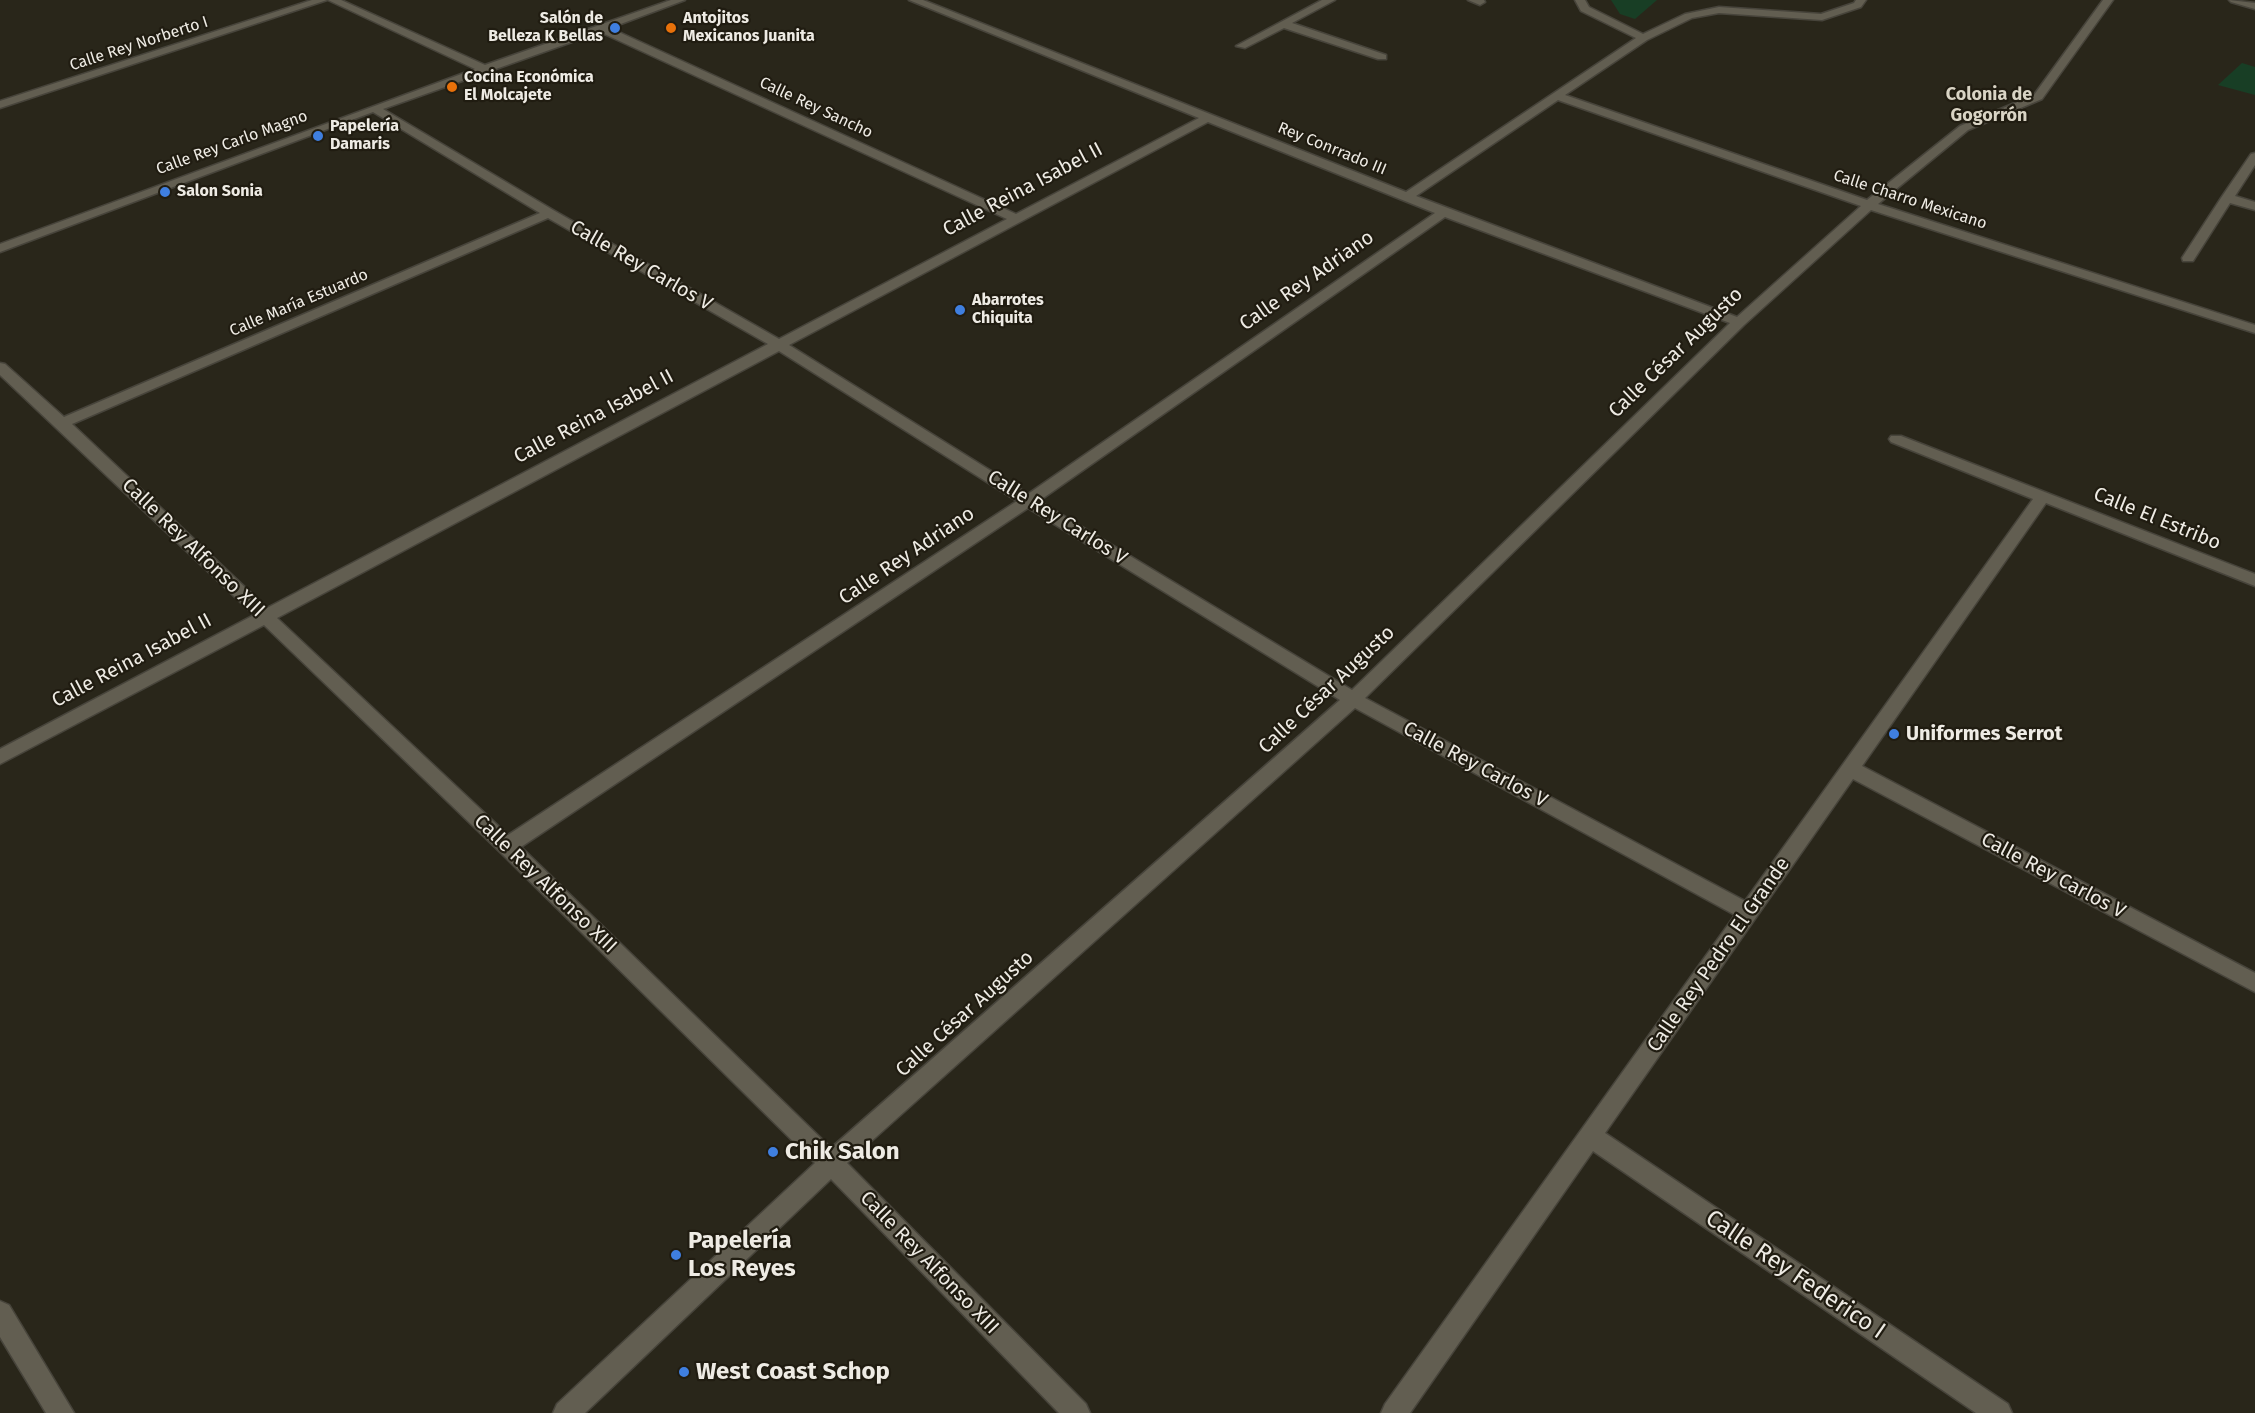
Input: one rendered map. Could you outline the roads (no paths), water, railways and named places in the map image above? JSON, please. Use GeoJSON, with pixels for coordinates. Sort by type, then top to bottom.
{"type":"FeatureCollection","features":[{"type":"Feature","properties":{"kind":"street","name":"Calle Rey Norberto I"},"geometry":{"type":"LineString","coordinates":[[0,105],[322,0]]}},
{"type":"Feature","properties":{"kind":"street"},"geometry":{"type":"LineString","coordinates":[[333,0],[485,69]]}},
{"type":"Feature","properties":{"kind":"street","name":"Calle Rey Carlo Magno"},"geometry":{"type":"LineString","coordinates":[[0,248],[374,108],[680,0]]}},
{"type":"Feature","properties":{"kind":"street","name":"Rey Conrrado III"},"geometry":{"type":"LineString","coordinates":[[914,0],[1444,212],[1739,322]]}},
{"type":"Feature","properties":{"kind":"street"},"geometry":{"type":"LineString","coordinates":[[1241,46],[1330,0]]}},
{"type":"Feature","properties":{"kind":"street"},"geometry":{"type":"LineString","coordinates":[[1580,0],[1585,9],[1643,38]]}},
{"type":"Feature","properties":{"kind":"street"},"geometry":{"type":"LineString","coordinates":[[1407,197],[1643,38],[1689,16],[1719,10],[1822,17],[1858,5],[1861,0]]}},
{"type":"Feature","properties":{"kind":"street","name":"Calle César Augusto"},"geometry":{"type":"LineString","coordinates":[[566,1413],[831,1163],[1353,699],[1739,322],[1869,205],[1964,129],[2038,97],[2108,0]]}},
{"type":"Feature","properties":{"kind":"street"},"geometry":{"type":"LineString","coordinates":[[2234,0],[2255,6]]}},
{"type":"Feature","properties":{"kind":"street"},"geometry":{"type":"LineString","coordinates":[[1284,24],[1382,57]]}},
{"type":"Feature","properties":{"kind":"street","name":"Calle Rey Sancho"},"geometry":{"type":"LineString","coordinates":[[601,28],[1017,219]]}},
{"type":"Feature","properties":{"kind":"street","name":"Calle Charro Mexicano"},"geometry":{"type":"LineString","coordinates":[[1557,96],[1869,205],[2255,329]]}},
{"type":"Feature","properties":{"kind":"street","name":"Calle Rey Carlos V"},"geometry":{"type":"LineString","coordinates":[[374,108],[549,213],[779,345],[1028,501],[1353,699],[1748,912]]}},
{"type":"Feature","properties":{"kind":"street","name":"Calle Reina Isabel II"},"geometry":{"type":"LineString","coordinates":[[0,757],[1209,117]]}},
{"type":"Feature","properties":{"kind":"street"},"geometry":{"type":"LineString","coordinates":[[2188,258],[2255,156]]}},
{"type":"Feature","properties":{"kind":"street"},"geometry":{"type":"LineString","coordinates":[[2227,198],[2255,206]]}},
{"type":"Feature","properties":{"kind":"street","name":"Calle Rey Adriano"},"geometry":{"type":"LineString","coordinates":[[507,846],[1028,501],[1444,212]]}},
{"type":"Feature","properties":{"kind":"street","name":"Calle María Estuardo"},"geometry":{"type":"LineString","coordinates":[[62,423],[549,213]]}},
{"type":"Feature","properties":{"kind":"street","name":"Calle Rey Alfonso XIII"},"geometry":{"type":"LineString","coordinates":[[0,367],[62,423],[507,846],[831,1163],[1077,1413]]}},
{"type":"Feature","properties":{"kind":"street","name":"Calle El Estribo"},"geometry":{"type":"LineString","coordinates":[[1896,439],[2255,580]]}},
{"type":"Feature","properties":{"kind":"street","name":"Calle Rey Pedro El Grande"},"geometry":{"type":"LineString","coordinates":[[1394,1413],[2043,496]]}},
{"type":"Feature","properties":{"kind":"street","name":"Calle Rey Carlos V"},"geometry":{"type":"LineString","coordinates":[[1851,769],[2255,983]]}},
{"type":"Feature","properties":{"kind":"street","name":"Calle Rey Federico I"},"geometry":{"type":"LineString","coordinates":[[1590,1136],[2000,1413]]}},
{"type":"Feature","properties":{"kind":"street"},"geometry":{"type":"LineString","coordinates":[[0,1314],[61,1413]]}},
{"type":"Feature","properties":{"kind":"place","name":"Salón de Belleza K Bellas"},"geometry":{"type":"Point","coordinates":[615,28]}},
{"type":"Feature","properties":{"kind":"place","name":"Antojitos Mexicanos Juanita"},"geometry":{"type":"Point","coordinates":[671,28]}},
{"type":"Feature","properties":{"kind":"place","name":"Cocina Económica El Molcajete"},"geometry":{"type":"Point","coordinates":[452,87]}},
{"type":"Feature","properties":{"kind":"place","name":"Papelería Damaris"},"geometry":{"type":"Point","coordinates":[318,136]}},
{"type":"Feature","properties":{"kind":"place","name":"Salon Sonia"},"geometry":{"type":"Point","coordinates":[165,192]}},
{"type":"Feature","properties":{"kind":"place","name":"Abarrotes Chiquita"},"geometry":{"type":"Point","coordinates":[960,310]}},
{"type":"Feature","properties":{"kind":"place","name":"Uniformes Serrot"},"geometry":{"type":"Point","coordinates":[1894,734]}},
{"type":"Feature","properties":{"kind":"place","name":"Chik Salon"},"geometry":{"type":"Point","coordinates":[773,1152]}},
{"type":"Feature","properties":{"kind":"place","name":"Papelería Los Reyes"},"geometry":{"type":"Point","coordinates":[676,1255]}},
{"type":"Feature","properties":{"kind":"place","name":"West Coast Schop"},"geometry":{"type":"Point","coordinates":[684,1372]}},
{"type":"Feature","properties":{"kind":"district","name":"Colonia de Gogorrón"},"geometry":{"type":"Point","coordinates":[1989,106]}}]}
